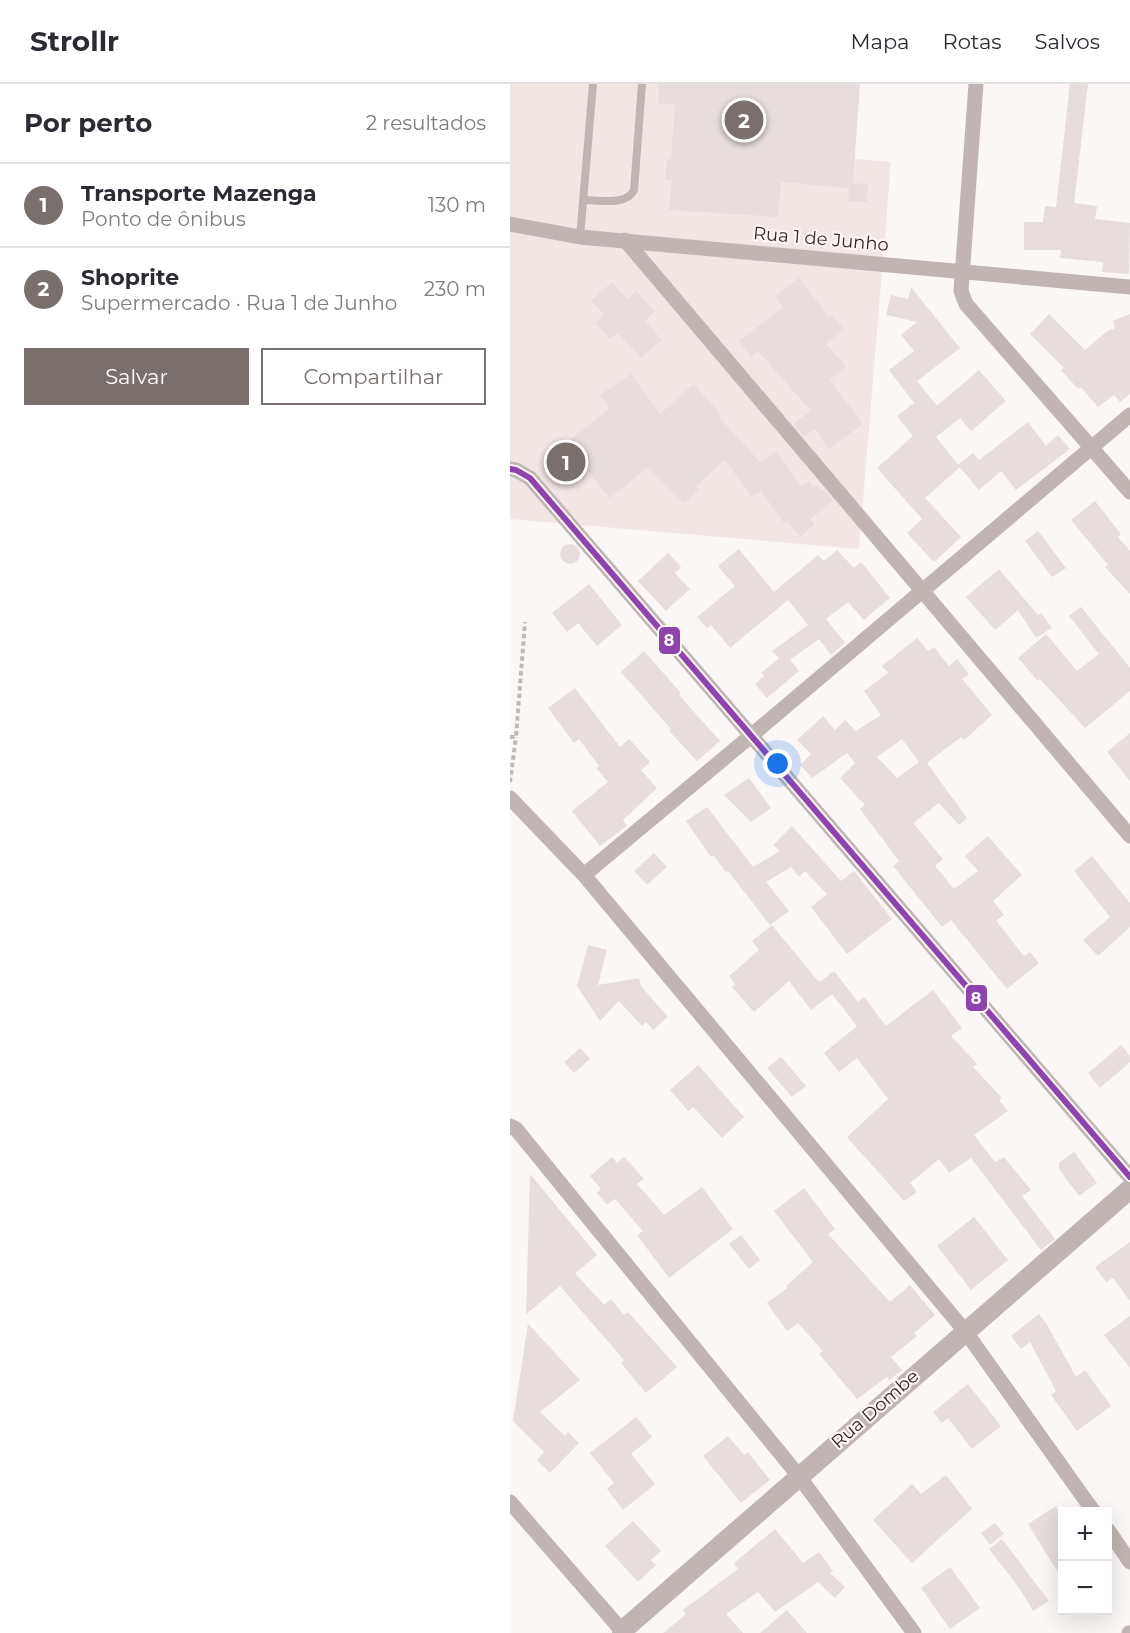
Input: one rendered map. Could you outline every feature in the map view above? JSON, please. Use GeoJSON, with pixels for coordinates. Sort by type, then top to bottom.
{"type":"FeatureCollection","features":[{"type":"Feature","properties":{"kind":"street"},"geometry":{"type":"LineString","coordinates":[[976,84],[961,291],[966,304],[1130,492]]}},
{"type":"Feature","properties":{"kind":"street","name":"Rua 1 de Junho"},"geometry":{"type":"LineString","coordinates":[[510,224],[580,237],[1130,287]]}},
{"type":"Feature","properties":{"kind":"street"},"geometry":{"type":"LineString","coordinates":[[625,240],[1130,836]]}},
{"type":"Feature","properties":{"kind":"street"},"geometry":{"type":"LineString","coordinates":[[584,875],[1130,415]]}},
{"type":"Feature","properties":{"kind":"street"},"geometry":{"type":"LineString","coordinates":[[510,469],[530,478],[1130,1176]]}},
{"type":"Feature","properties":{"kind":"street"},"geometry":{"type":"LineString","coordinates":[[510,798],[584,875],[965,1331],[1090,1507]]}},
{"type":"Feature","properties":{"kind":"street"},"geometry":{"type":"LineString","coordinates":[[510,1126],[516,1129],[798,1475],[914,1633]]}},
{"type":"Feature","properties":{"kind":"street","name":"Rua Dombe"},"geometry":{"type":"LineString","coordinates":[[623,1632],[798,1475],[1130,1189]]}},
{"type":"Feature","properties":{"kind":"street"},"geometry":{"type":"LineString","coordinates":[[510,1502],[623,1632]]}},
{"type":"Feature","properties":{"kind":"street"},"geometry":{"type":"LineString","coordinates":[[1112,1537],[1130,1562]]}},
{"type":"Feature","properties":{"kind":"lane"},"geometry":{"type":"LineString","coordinates":[[580,237],[593,84]]}},
{"type":"Feature","properties":{"kind":"lane"},"geometry":{"type":"LineString","coordinates":[[584,200],[624,200],[632,195],[642,84]]}},
{"type":"Feature","properties":{"kind":"path"},"geometry":{"type":"LineString","coordinates":[[510,782],[525,622]]}},
{"type":"Feature","properties":{"kind":"path"},"geometry":{"type":"LineString","coordinates":[[510,737],[516,737]]}},
{"type":"Feature","properties":{"kind":"shaded area"},"geometry":{"type":"Polygon","coordinates":[[[510,84],[780,84],[775,152],[891,162],[859,549],[510,519],[510,84]]]}},
{"type":"Feature","properties":{"kind":"building"},"geometry":{"type":"Polygon","coordinates":[[[659,84],[860,84],[853,183],[868,184],[867,202],[848,202],[849,188],[781,182],[778,217],[669,210],[672,180],[665,180],[667,159],[671,159],[675,105],[658,103],[659,84]]]}},
{"type":"Feature","properties":{"kind":"building"},"geometry":{"type":"Polygon","coordinates":[[[1070,84],[1088,84],[1074,203],[1097,206],[1095,219],[1130,223],[1129,274],[1102,272],[1103,262],[1060,258],[1061,250],[1024,250],[1024,222],[1043,222],[1045,206],[1056,207],[1070,84]]]}},
{"type":"Feature","properties":{"kind":"building"},"geometry":{"type":"Polygon","coordinates":[[[799,278],[829,317],[832,315],[844,328],[826,344],[846,366],[830,380],[863,424],[829,449],[815,429],[804,436],[802,434],[794,423],[811,411],[758,351],[751,357],[739,341],[783,307],[775,296],[799,278]]]}},
{"type":"Feature","properties":{"kind":"building"},"geometry":{"type":"Polygon","coordinates":[[[612,282],[627,299],[636,291],[655,311],[645,321],[662,340],[641,358],[617,333],[610,339],[595,323],[604,314],[591,301],[612,282]]]}},
{"type":"Feature","properties":{"kind":"building"},"geometry":{"type":"Polygon","coordinates":[[[911,287],[960,348],[917,381],[937,406],[979,370],[1006,401],[971,431],[960,418],[936,437],[960,467],[925,498],[961,537],[934,562],[907,533],[922,519],[877,468],[913,436],[897,416],[914,403],[889,370],[914,351],[901,335],[917,322],[886,315],[891,295],[908,299],[911,287]]]}},
{"type":"Feature","properties":{"kind":"building"},"geometry":{"type":"Polygon","coordinates":[[[1049,314],[1085,350],[1106,332],[1115,328],[1113,321],[1130,314],[1130,394],[1120,402],[1114,395],[1098,407],[1081,387],[1078,389],[1061,370],[1064,368],[1030,334],[1049,314]]]}},
{"type":"Feature","properties":{"kind":"building"},"geometry":{"type":"Polygon","coordinates":[[[631,374],[660,414],[694,384],[721,414],[718,416],[760,462],[776,451],[801,486],[809,481],[813,487],[816,485],[821,491],[823,489],[833,501],[810,519],[815,524],[800,537],[787,521],[784,523],[761,491],[752,497],[725,460],[696,486],[699,489],[684,503],[648,467],[610,498],[565,444],[610,408],[600,395],[631,374]]]}},
{"type":"Feature","properties":{"kind":"building"},"geometry":{"type":"Polygon","coordinates":[[[1028,422],[1046,446],[1058,435],[1070,449],[1016,490],[1001,471],[979,490],[958,465],[973,453],[979,460],[1028,422]]]}},
{"type":"Feature","properties":{"kind":"building"},"geometry":{"type":"Polygon","coordinates":[[[1095,501],[1121,534],[1118,537],[1130,551],[1130,594],[1105,567],[1108,565],[1071,520],[1095,501]]]}},
{"type":"Feature","properties":{"kind":"building"},"geometry":{"type":"Polygon","coordinates":[[[1038,531],[1066,568],[1052,577],[1025,541],[1038,531]]]}},
{"type":"Feature","properties":{"kind":"building"},"geometry":{"type":"Polygon","coordinates":[[[570,544],[577,547],[580,554],[577,561],[570,564],[563,561],[560,554],[563,547],[570,544]]]}},
{"type":"Feature","properties":{"kind":"building"},"geometry":{"type":"Polygon","coordinates":[[[739,549],[774,592],[818,555],[824,561],[837,550],[854,568],[861,562],[890,598],[864,620],[848,602],[826,619],[845,643],[831,655],[819,639],[790,660],[799,671],[767,698],[755,684],[764,676],[761,673],[779,658],[772,651],[808,625],[788,600],[730,648],[711,625],[707,628],[697,617],[735,586],[718,566],[739,549]]]}},
{"type":"Feature","properties":{"kind":"building"},"geometry":{"type":"Polygon","coordinates":[[[668,553],[681,567],[675,573],[690,589],[666,611],[638,581],[668,553]]]}},
{"type":"Feature","properties":{"kind":"building"},"geometry":{"type":"Polygon","coordinates":[[[999,569],[1038,615],[1041,613],[1052,628],[1036,638],[1018,610],[995,630],[966,597],[999,569]]]}},
{"type":"Feature","properties":{"kind":"building"},"geometry":{"type":"Polygon","coordinates":[[[589,584],[622,625],[597,646],[578,623],[567,632],[552,613],[589,584]]]}},
{"type":"Feature","properties":{"kind":"building"},"geometry":{"type":"Polygon","coordinates":[[[1081,607],[1130,668],[1130,691],[1085,728],[1018,658],[1046,634],[1077,671],[1099,654],[1069,616],[1081,607]]]}},
{"type":"Feature","properties":{"kind":"building"},"geometry":{"type":"Polygon","coordinates":[[[917,638],[928,651],[934,647],[949,666],[957,659],[969,674],[962,679],[992,715],[964,740],[961,737],[927,763],[967,818],[959,825],[939,803],[913,823],[943,859],[935,866],[954,889],[978,871],[965,856],[988,836],[1022,875],[993,901],[1004,915],[996,921],[1024,956],[1030,952],[1039,963],[1007,989],[951,920],[942,927],[893,866],[899,861],[860,809],[865,805],[840,778],[855,763],[847,753],[812,778],[800,765],[811,754],[797,740],[823,716],[835,730],[845,720],[856,731],[881,715],[864,691],[888,673],[882,666],[917,638]],[[902,739],[877,757],[897,778],[919,762],[902,739]]]}},
{"type":"Feature","properties":{"kind":"building"},"geometry":{"type":"Polygon","coordinates":[[[644,651],[720,741],[697,761],[669,731],[671,729],[621,672],[644,651]]]}},
{"type":"Feature","properties":{"kind":"building"},"geometry":{"type":"Polygon","coordinates":[[[575,688],[620,747],[629,739],[650,762],[641,770],[657,788],[623,820],[627,826],[600,846],[572,811],[608,782],[596,768],[599,766],[579,739],[574,743],[548,708],[575,688]]]}},
{"type":"Feature","properties":{"kind":"building"},"geometry":{"type":"Polygon","coordinates":[[[1130,733],[1130,781],[1107,752],[1130,733]]]}},
{"type":"Feature","properties":{"kind":"building"},"geometry":{"type":"Polygon","coordinates":[[[749,778],[771,808],[751,822],[724,795],[749,778]]]}},
{"type":"Feature","properties":{"kind":"building"},"geometry":{"type":"Polygon","coordinates":[[[707,807],[753,867],[780,851],[773,845],[792,826],[841,881],[854,871],[892,919],[847,954],[811,907],[827,894],[805,871],[799,877],[791,867],[766,882],[789,911],[770,925],[728,871],[726,872],[713,855],[711,857],[686,821],[707,807]]]}},
{"type":"Feature","properties":{"kind":"building"},"geometry":{"type":"Polygon","coordinates":[[[654,853],[667,867],[647,885],[634,871],[654,853]]]}},
{"type":"Feature","properties":{"kind":"building"},"geometry":{"type":"Polygon","coordinates":[[[1092,856],[1130,903],[1130,927],[1098,956],[1083,940],[1110,917],[1074,871],[1092,856]]]}},
{"type":"Feature","properties":{"kind":"building"},"geometry":{"type":"Polygon","coordinates":[[[772,925],[818,981],[834,971],[858,1002],[864,997],[886,1026],[933,990],[962,1028],[951,1036],[977,1064],[973,1067],[1002,1098],[999,1100],[1008,1111],[974,1135],[995,1162],[1004,1157],[1031,1190],[1022,1196],[1055,1239],[1041,1250],[971,1158],[949,1173],[939,1159],[910,1183],[917,1192],[904,1201],[847,1137],[888,1099],[857,1058],[839,1072],[824,1053],[857,1026],[832,994],[811,1010],[789,981],[754,1012],[732,987],[735,984],[729,976],[759,950],[752,941],[772,925]]]}},
{"type":"Feature","properties":{"kind":"building"},"geometry":{"type":"Polygon","coordinates":[[[588,945],[607,950],[598,985],[639,978],[641,986],[668,1017],[653,1030],[646,1022],[642,1026],[619,1001],[600,1021],[577,986],[588,945]]]}},
{"type":"Feature","properties":{"kind":"building"},"geometry":{"type":"Polygon","coordinates":[[[1121,1045],[1130,1056],[1130,1062],[1100,1088],[1088,1073],[1121,1045]]]}},
{"type":"Feature","properties":{"kind":"building"},"geometry":{"type":"Polygon","coordinates":[[[580,1048],[590,1059],[574,1073],[564,1062],[580,1048]]]}},
{"type":"Feature","properties":{"kind":"building"},"geometry":{"type":"Polygon","coordinates":[[[781,1057],[806,1086],[792,1097],[767,1068],[781,1057]]]}},
{"type":"Feature","properties":{"kind":"building"},"geometry":{"type":"Polygon","coordinates":[[[698,1065],[744,1117],[722,1138],[693,1107],[688,1111],[670,1090],[698,1065]]]}},
{"type":"Feature","properties":{"kind":"building"},"geometry":{"type":"Polygon","coordinates":[[[1074,1152],[1097,1183],[1079,1196],[1059,1169],[1059,1163],[1074,1152]]]}},
{"type":"Feature","properties":{"kind":"building"},"geometry":{"type":"Polygon","coordinates":[[[612,1157],[617,1163],[624,1157],[644,1179],[637,1184],[664,1215],[702,1187],[733,1229],[669,1278],[637,1235],[643,1231],[615,1199],[607,1205],[597,1193],[601,1189],[590,1176],[612,1157]]]}},
{"type":"Feature","properties":{"kind":"building"},"geometry":{"type":"Polygon","coordinates":[[[530,1174],[597,1255],[575,1273],[604,1305],[611,1299],[624,1315],[628,1312],[677,1367],[646,1393],[621,1363],[624,1360],[560,1286],[526,1314],[530,1174]]]}},
{"type":"Feature","properties":{"kind":"building"},"geometry":{"type":"Polygon","coordinates":[[[804,1188],[835,1229],[828,1234],[890,1302],[910,1285],[935,1315],[914,1333],[917,1336],[891,1357],[902,1370],[889,1380],[887,1377],[857,1399],[819,1354],[823,1351],[798,1323],[787,1331],[767,1303],[787,1288],[786,1286],[813,1262],[774,1211],[804,1188]]]}},
{"type":"Feature","properties":{"kind":"building"},"geometry":{"type":"Polygon","coordinates":[[[974,1217],[1008,1260],[971,1290],[937,1246],[974,1217]]]}},
{"type":"Feature","properties":{"kind":"building"},"geometry":{"type":"Polygon","coordinates":[[[741,1235],[760,1260],[749,1269],[729,1244],[741,1235]]]}},
{"type":"Feature","properties":{"kind":"building"},"geometry":{"type":"Polygon","coordinates":[[[1130,1242],[1130,1301],[1113,1278],[1106,1282],[1095,1267],[1130,1242]]]}},
{"type":"Feature","properties":{"kind":"building"},"geometry":{"type":"Polygon","coordinates":[[[1039,1314],[1076,1377],[1085,1370],[1111,1406],[1077,1431],[1051,1395],[1056,1391],[1030,1342],[1021,1349],[1011,1336],[1039,1314]]]}},
{"type":"Feature","properties":{"kind":"building"},"geometry":{"type":"Polygon","coordinates":[[[1130,1316],[1130,1368],[1104,1335],[1130,1316]]]}},
{"type":"Feature","properties":{"kind":"building"},"geometry":{"type":"Polygon","coordinates":[[[528,1324],[580,1380],[540,1412],[565,1436],[568,1432],[579,1443],[550,1473],[537,1460],[544,1452],[513,1421],[528,1324]]]}},
{"type":"Feature","properties":{"kind":"building"},"geometry":{"type":"Polygon","coordinates":[[[968,1384],[1001,1426],[972,1449],[948,1418],[942,1423],[933,1412],[968,1384]]]}},
{"type":"Feature","properties":{"kind":"building"},"geometry":{"type":"Polygon","coordinates":[[[636,1417],[652,1437],[631,1454],[655,1484],[623,1510],[607,1489],[614,1483],[590,1453],[636,1417]]]}},
{"type":"Feature","properties":{"kind":"building"},"geometry":{"type":"Polygon","coordinates":[[[728,1436],[744,1455],[748,1452],[770,1480],[741,1503],[703,1456],[728,1436]]]}},
{"type":"Feature","properties":{"kind":"building"},"geometry":{"type":"Polygon","coordinates":[[[946,1475],[972,1509],[912,1563],[873,1520],[912,1484],[921,1494],[946,1475]]]}},
{"type":"Feature","properties":{"kind":"building"},"geometry":{"type":"Polygon","coordinates":[[[1056,1506],[1058,1509],[1058,1573],[1028,1524],[1056,1506]]]}},
{"type":"Feature","properties":{"kind":"building"},"geometry":{"type":"Polygon","coordinates":[[[633,1521],[661,1551],[651,1560],[656,1565],[638,1582],[605,1546],[633,1521]]]}},
{"type":"Feature","properties":{"kind":"building"},"geometry":{"type":"Polygon","coordinates":[[[995,1523],[1004,1534],[990,1545],[981,1533],[995,1523]]]}},
{"type":"Feature","properties":{"kind":"building"},"geometry":{"type":"Polygon","coordinates":[[[775,1529],[803,1563],[819,1552],[833,1571],[830,1573],[845,1587],[835,1598],[818,1582],[775,1612],[758,1592],[726,1614],[743,1633],[663,1633],[686,1614],[683,1610],[738,1569],[734,1563],[775,1529]]]}},
{"type":"Feature","properties":{"kind":"building"},"geometry":{"type":"Polygon","coordinates":[[[1002,1539],[1049,1601],[1033,1611],[1020,1589],[989,1549],[1002,1539]]]}},
{"type":"Feature","properties":{"kind":"building"},"geometry":{"type":"Polygon","coordinates":[[[950,1567],[980,1608],[950,1629],[921,1588],[950,1567]]]}},
{"type":"Feature","properties":{"kind":"building"},"geometry":{"type":"Polygon","coordinates":[[[787,1610],[807,1633],[760,1633],[787,1610]]]}},
{"type":"Feature","properties":{"kind":"transit line","name":"8"},"geometry":{"type":"LineString","coordinates":[[510,469],[530,478],[1130,1177]]}},
{"type":"Feature","properties":{"kind":"place","name":"Shoprite"},"geometry":{"type":"Point","coordinates":[744,120]}},
{"type":"Feature","properties":{"kind":"place","name":"Transporte Mazenga"},"geometry":{"type":"Point","coordinates":[566,462]}}]}
